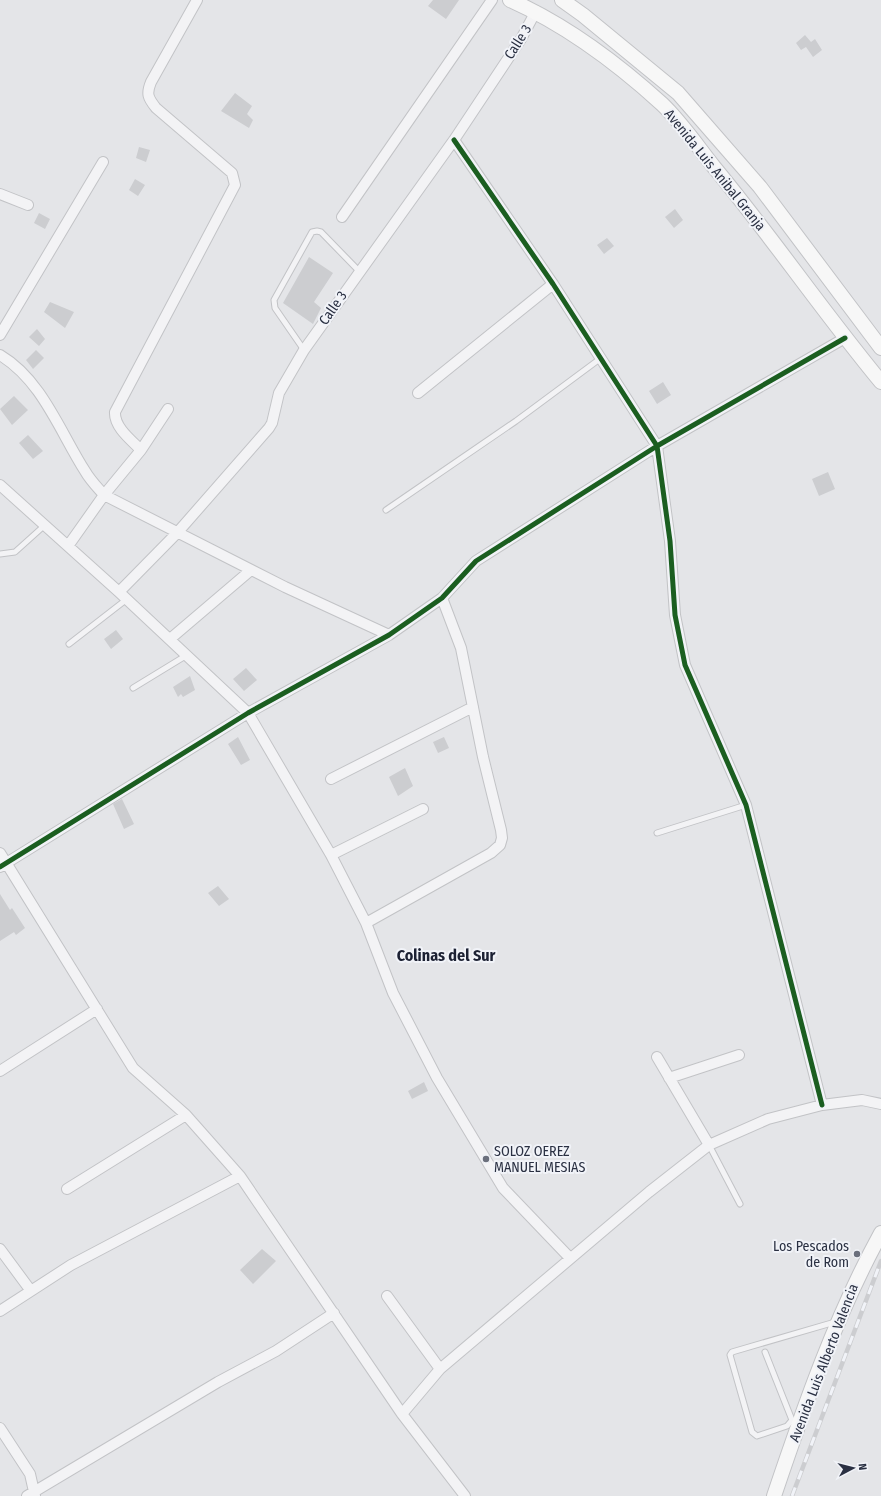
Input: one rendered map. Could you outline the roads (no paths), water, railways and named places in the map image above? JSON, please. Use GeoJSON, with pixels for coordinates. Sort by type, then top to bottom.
{"type":"FeatureCollection","features":[{"type":"Feature","properties":{"kind":"main road","name":"Avenida Luis Anibal Granja"},"geometry":{"type":"LineString","coordinates":[[510,0],[536,11],[614,65],[663,105],[740,198],[844,338],[881,382]]}},
{"type":"Feature","properties":{"kind":"main road","name":"Avenida Luis Anibal Granja"},"geometry":{"type":"LineString","coordinates":[[564,0],[678,93],[760,187],[881,348]]}},
{"type":"Feature","properties":{"kind":"main road","name":"Avenida Luis Alberto Valencia"},"geometry":{"type":"LineString","coordinates":[[774,1496],[838,1321],[860,1272],[880,1238]]}},
{"type":"Feature","properties":{"kind":"street"},"geometry":{"type":"LineString","coordinates":[[140,450],[119,426],[114,418],[114,412],[235,186],[232,173],[156,108],[148,97],[150,82],[197,0]]}},
{"type":"Feature","properties":{"kind":"street"},"geometry":{"type":"LineString","coordinates":[[342,217],[492,0]]}},
{"type":"Feature","properties":{"kind":"street","name":"Calle 3"},"geometry":{"type":"LineString","coordinates":[[119,592],[177,533],[272,423],[279,393],[304,350],[454,140],[521,39],[536,11]]}},
{"type":"Feature","properties":{"kind":"street"},"geometry":{"type":"LineString","coordinates":[[454,140],[553,284],[657,446],[670,540],[675,615],[685,665],[746,805],[822,1106]]}},
{"type":"Feature","properties":{"kind":"street"},"geometry":{"type":"LineString","coordinates":[[0,335],[103,162]]}},
{"type":"Feature","properties":{"kind":"street"},"geometry":{"type":"LineString","coordinates":[[0,194],[28,205]]}},
{"type":"Feature","properties":{"kind":"street"},"geometry":{"type":"LineString","coordinates":[[418,393],[553,284]]}},
{"type":"Feature","properties":{"kind":"street"},"geometry":{"type":"LineString","coordinates":[[3,864],[248,713],[389,635],[442,598],[476,561],[657,446],[844,338]]}},
{"type":"Feature","properties":{"kind":"street"},"geometry":{"type":"LineString","coordinates":[[2,359],[35,389],[60,424],[85,472],[104,495],[251,570],[389,635]]}},
{"type":"Feature","properties":{"kind":"street"},"geometry":{"type":"LineString","coordinates":[[68,546],[104,495],[140,450],[168,409]]}},
{"type":"Feature","properties":{"kind":"street"},"geometry":{"type":"LineString","coordinates":[[0,485],[127,599],[248,713],[331,855],[366,923],[393,993],[433,1071],[503,1188],[570,1258]]}},
{"type":"Feature","properties":{"kind":"street"},"geometry":{"type":"LineString","coordinates":[[170,639],[251,570]]}},
{"type":"Feature","properties":{"kind":"street"},"geometry":{"type":"LineString","coordinates":[[366,923],[491,853],[500,845],[502,838],[482,757],[461,648],[442,598]]}},
{"type":"Feature","properties":{"kind":"street"},"geometry":{"type":"LineString","coordinates":[[331,779],[473,707]]}},
{"type":"Feature","properties":{"kind":"street"},"geometry":{"type":"LineString","coordinates":[[331,855],[423,808]]}},
{"type":"Feature","properties":{"kind":"street"},"geometry":{"type":"LineString","coordinates":[[0,853],[3,864],[97,1009],[133,1068],[186,1115],[240,1176],[402,1414],[465,1496]]}},
{"type":"Feature","properties":{"kind":"street"},"geometry":{"type":"LineString","coordinates":[[0,1071],[97,1009]]}},
{"type":"Feature","properties":{"kind":"street"},"geometry":{"type":"LineString","coordinates":[[669,1078],[739,1055]]}},
{"type":"Feature","properties":{"kind":"street"},"geometry":{"type":"LineString","coordinates":[[656,1058],[709,1144]]}},
{"type":"Feature","properties":{"kind":"street"},"geometry":{"type":"LineString","coordinates":[[402,1414],[440,1369],[648,1192],[709,1144],[768,1119],[822,1106],[862,1100],[881,1104]]}},
{"type":"Feature","properties":{"kind":"street"},"geometry":{"type":"LineString","coordinates":[[67,1189],[186,1115]]}},
{"type":"Feature","properties":{"kind":"street"},"geometry":{"type":"LineString","coordinates":[[0,1311],[78,1261],[240,1176]]}},
{"type":"Feature","properties":{"kind":"street"},"geometry":{"type":"LineString","coordinates":[[0,1249],[31,1291]]}},
{"type":"Feature","properties":{"kind":"street"},"geometry":{"type":"LineString","coordinates":[[387,1296],[440,1369]]}},
{"type":"Feature","properties":{"kind":"street"},"geometry":{"type":"LineString","coordinates":[[0,1428],[30,1474],[32,1494],[218,1382],[276,1351],[334,1313]]}},
{"type":"Feature","properties":{"kind":"lane"},"geometry":{"type":"LineString","coordinates":[[304,350],[275,308],[274,300],[312,232],[321,232],[359,271]]}},
{"type":"Feature","properties":{"kind":"lane"},"geometry":{"type":"LineString","coordinates":[[386,510],[516,421],[601,358]]}},
{"type":"Feature","properties":{"kind":"lane"},"geometry":{"type":"LineString","coordinates":[[0,554],[15,552],[45,525]]}},
{"type":"Feature","properties":{"kind":"lane"},"geometry":{"type":"LineString","coordinates":[[69,644],[127,599]]}},
{"type":"Feature","properties":{"kind":"lane"},"geometry":{"type":"LineString","coordinates":[[133,688],[187,655]]}},
{"type":"Feature","properties":{"kind":"lane"},"geometry":{"type":"LineString","coordinates":[[657,833],[746,805]]}},
{"type":"Feature","properties":{"kind":"lane"},"geometry":{"type":"LineString","coordinates":[[709,1144],[740,1204]]}},
{"type":"Feature","properties":{"kind":"lane"},"geometry":{"type":"LineString","coordinates":[[765,1352],[792,1420],[787,1426],[757,1436],[752,1432],[730,1356],[732,1352],[838,1321]]}},
{"type":"Feature","properties":{"kind":"railway"},"geometry":{"type":"LineString","coordinates":[[792,1496],[881,1261]]}},
{"type":"Feature","properties":{"kind":"place","name":"SOLOZ OEREZ MANUEL MESIAS"},"geometry":{"type":"Point","coordinates":[486,1159]}},
{"type":"Feature","properties":{"kind":"place","name":"Los Pescados de Rom"},"geometry":{"type":"Point","coordinates":[857,1254]}},
{"type":"Feature","properties":{"kind":"district","name":"Colinas del Sur"},"geometry":{"type":"Point","coordinates":[446,955]}}]}
